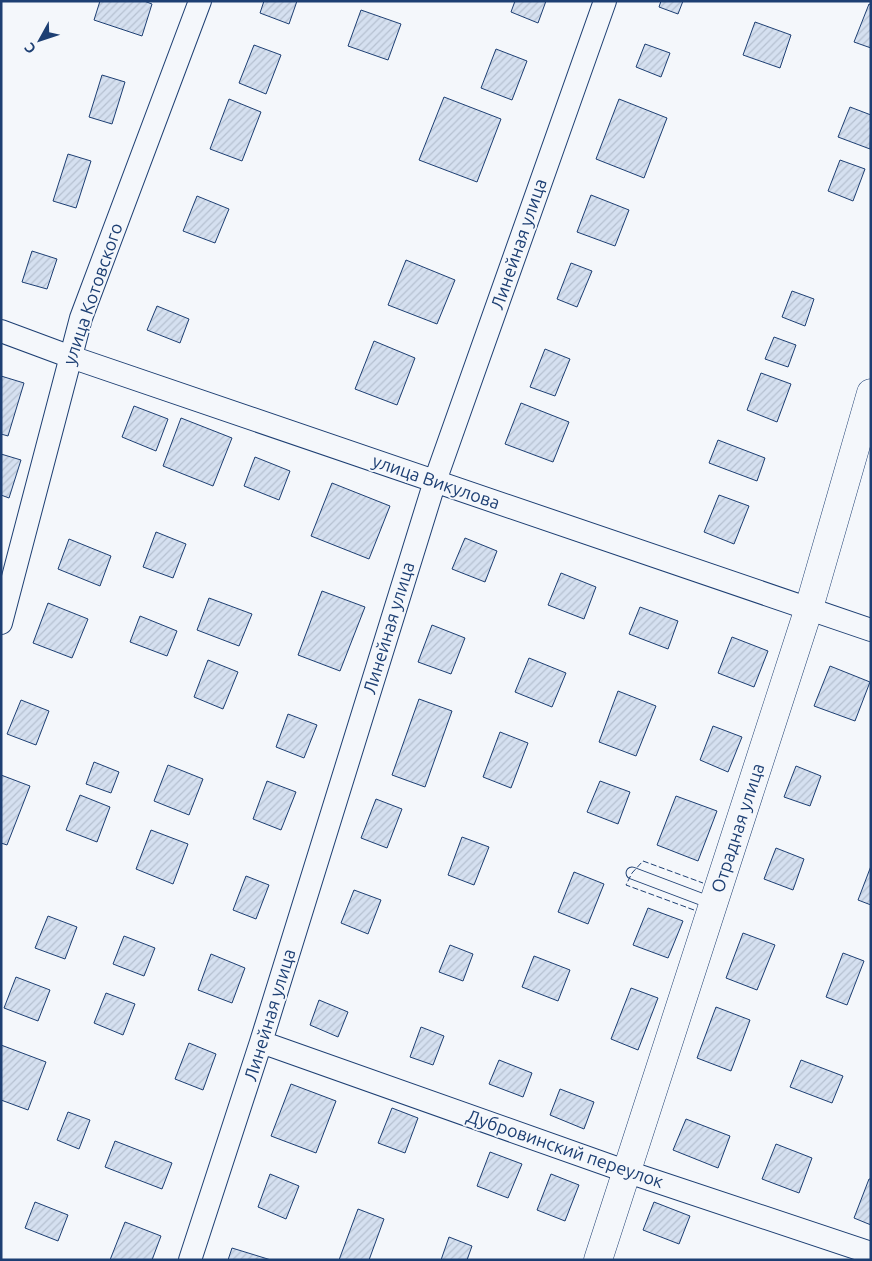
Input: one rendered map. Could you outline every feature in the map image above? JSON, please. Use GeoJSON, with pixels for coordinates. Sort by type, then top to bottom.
{"type":"FeatureCollection","features":[{"type":"Feature","properties":{"kind":"street","name":"улица Котовского"},"geometry":{"type":"LineString","coordinates":[[1,623],[81,318],[200,1]]}},
{"type":"Feature","properties":{"kind":"street","name":"Линейная улица"},"geometry":{"type":"LineString","coordinates":[[190,1260],[261,1042],[435,481],[604,1]]}},
{"type":"Feature","properties":{"kind":"street","name":"улица Викулова"},"geometry":{"type":"LineString","coordinates":[[1,331],[71,357],[871,630]]}},
{"type":"Feature","properties":{"kind":"street","name":"Отрадная улица"},"geometry":{"type":"LineString","coordinates":[[598,1260],[809,608],[871,393]]}},
{"type":"Feature","properties":{"kind":"street","name":"Дубровинский переулок"},"geometry":{"type":"LineString","coordinates":[[261,1042],[628,1172],[871,1253]]}},
{"type":"Feature","properties":{"kind":"lane"},"geometry":{"type":"LineString","coordinates":[[632,873],[714,904]]}},
{"type":"Feature","properties":{"kind":"building"},"geometry":{"type":"Polygon","coordinates":[[[100,1],[144,1],[152,4],[142,36],[94,20],[100,1]]]}},
{"type":"Feature","properties":{"kind":"building"},"geometry":{"type":"Polygon","coordinates":[[[264,1],[297,1],[289,24],[260,13],[264,1]]]}},
{"type":"Feature","properties":{"kind":"building"},"geometry":{"type":"Polygon","coordinates":[[[515,1],[546,1],[538,23],[511,12],[515,1]]]}},
{"type":"Feature","properties":{"kind":"building"},"geometry":{"type":"Polygon","coordinates":[[[661,1],[683,1],[678,14],[659,7],[661,1]]]}},
{"type":"Feature","properties":{"kind":"building"},"geometry":{"type":"Polygon","coordinates":[[[869,4],[871,5],[871,48],[854,42],[869,4]]]}},
{"type":"Feature","properties":{"kind":"building"},"geometry":{"type":"Polygon","coordinates":[[[361,10],[401,24],[388,60],[348,46],[361,10]]]}},
{"type":"Feature","properties":{"kind":"building"},"geometry":{"type":"Polygon","coordinates":[[[755,22],[791,35],[780,68],[743,55],[755,22]]]}},
{"type":"Feature","properties":{"kind":"building"},"geometry":{"type":"Polygon","coordinates":[[[645,44],[670,53],[661,77],[636,67],[645,44]]]}},
{"type":"Feature","properties":{"kind":"building"},"geometry":{"type":"Polygon","coordinates":[[[254,45],[281,55],[266,94],[239,83],[254,45]]]}},
{"type":"Feature","properties":{"kind":"building"},"geometry":{"type":"Polygon","coordinates":[[[496,49],[527,61],[512,100],[481,88],[496,49]]]}},
{"type":"Feature","properties":{"kind":"building"},"geometry":{"type":"Polygon","coordinates":[[[102,75],[125,82],[112,124],[89,117],[102,75]]]}},
{"type":"Feature","properties":{"kind":"building"},"geometry":{"type":"Polygon","coordinates":[[[444,97],[501,119],[477,182],[419,160],[444,97]]]}},
{"type":"Feature","properties":{"kind":"building"},"geometry":{"type":"Polygon","coordinates":[[[229,99],[261,112],[242,161],[210,149],[229,99]]]}},
{"type":"Feature","properties":{"kind":"building"},"geometry":{"type":"Polygon","coordinates":[[[619,99],[667,118],[644,178],[596,159],[619,99]]]}},
{"type":"Feature","properties":{"kind":"building"},"geometry":{"type":"Polygon","coordinates":[[[850,107],[871,115],[870,149],[838,137],[850,107]]]}},
{"type":"Feature","properties":{"kind":"building"},"geometry":{"type":"Polygon","coordinates":[[[68,154],[91,161],[76,208],[53,201],[68,154]]]}},
{"type":"Feature","properties":{"kind":"building"},"geometry":{"type":"Polygon","coordinates":[[[840,160],[865,169],[853,201],[828,191],[840,160]]]}},
{"type":"Feature","properties":{"kind":"building"},"geometry":{"type":"Polygon","coordinates":[[[591,195],[629,210],[615,246],[577,232],[591,195]]]}},
{"type":"Feature","properties":{"kind":"building"},"geometry":{"type":"Polygon","coordinates":[[[197,196],[229,209],[215,243],[183,231],[197,196]]]}},
{"type":"Feature","properties":{"kind":"building"},"geometry":{"type":"Polygon","coordinates":[[[32,251],[57,259],[47,289],[22,282],[32,251]]]}},
{"type":"Feature","properties":{"kind":"building"},"geometry":{"type":"Polygon","coordinates":[[[406,260],[455,280],[437,324],[388,305],[406,260]]]}},
{"type":"Feature","properties":{"kind":"building"},"geometry":{"type":"Polygon","coordinates":[[[571,263],[592,271],[577,307],[557,299],[571,263]]]}},
{"type":"Feature","properties":{"kind":"building"},"geometry":{"type":"Polygon","coordinates":[[[792,291],[814,299],[805,326],[782,317],[792,291]]]}},
{"type":"Feature","properties":{"kind":"building"},"geometry":{"type":"Polygon","coordinates":[[[157,306],[189,319],[180,343],[147,330],[157,306]]]}},
{"type":"Feature","properties":{"kind":"building"},"geometry":{"type":"Polygon","coordinates":[[[774,337],[796,345],[788,367],[765,359],[774,337]]]}},
{"type":"Feature","properties":{"kind":"building"},"geometry":{"type":"Polygon","coordinates":[[[374,341],[415,358],[397,405],[355,389],[374,341]]]}},
{"type":"Feature","properties":{"kind":"building"},"geometry":{"type":"Polygon","coordinates":[[[545,349],[570,359],[555,396],[530,387],[545,349]]]}},
{"type":"Feature","properties":{"kind":"building"},"geometry":{"type":"Polygon","coordinates":[[[761,373],[791,384],[777,422],[747,410],[761,373]]]}},
{"type":"Feature","properties":{"kind":"building"},"geometry":{"type":"Polygon","coordinates":[[[1,376],[24,383],[8,436],[1,434],[1,376]]]}},
{"type":"Feature","properties":{"kind":"building"},"geometry":{"type":"Polygon","coordinates":[[[521,403],[569,422],[553,462],[505,444],[521,403]]]}},
{"type":"Feature","properties":{"kind":"building"},"geometry":{"type":"Polygon","coordinates":[[[134,406],[168,419],[156,451],[122,437],[134,406]]]}},
{"type":"Feature","properties":{"kind":"building"},"geometry":{"type":"Polygon","coordinates":[[[181,418],[232,438],[213,486],[163,466],[181,418]]]}},
{"type":"Feature","properties":{"kind":"building"},"geometry":{"type":"Polygon","coordinates":[[[718,440],[765,458],[757,481],[709,463],[718,440]]]}},
{"type":"Feature","properties":{"kind":"building"},"geometry":{"type":"Polygon","coordinates":[[[1,454],[21,460],[9,498],[1,495],[1,454]]]}},
{"type":"Feature","properties":{"kind":"building"},"geometry":{"type":"Polygon","coordinates":[[[255,457],[290,471],[279,500],[244,486],[255,457]]]}},
{"type":"Feature","properties":{"kind":"building"},"geometry":{"type":"Polygon","coordinates":[[[332,483],[390,506],[369,559],[311,536],[332,483]]]}},
{"type":"Feature","properties":{"kind":"building"},"geometry":{"type":"Polygon","coordinates":[[[719,495],[749,506],[734,544],[704,532],[719,495]]]}},
{"type":"Feature","properties":{"kind":"building"},"geometry":{"type":"Polygon","coordinates":[[[156,532],[186,544],[173,578],[143,567],[156,532]]]}},
{"type":"Feature","properties":{"kind":"building"},"geometry":{"type":"Polygon","coordinates":[[[465,538],[497,551],[485,582],[452,569],[465,538]]]}},
{"type":"Feature","properties":{"kind":"building"},"geometry":{"type":"Polygon","coordinates":[[[69,539],[111,556],[100,586],[58,569],[69,539]]]}},
{"type":"Feature","properties":{"kind":"building"},"geometry":{"type":"Polygon","coordinates":[[[561,573],[596,587],[584,619],[548,605],[561,573]]]}},
{"type":"Feature","properties":{"kind":"building"},"geometry":{"type":"Polygon","coordinates":[[[322,591],[365,607],[340,671],[298,655],[322,591]]]}},
{"type":"Feature","properties":{"kind":"building"},"geometry":{"type":"Polygon","coordinates":[[[209,598],[252,614],[239,646],[197,630],[209,598]]]}},
{"type":"Feature","properties":{"kind":"building"},"geometry":{"type":"Polygon","coordinates":[[[48,603],[88,619],[72,658],[33,643],[48,603]]]}},
{"type":"Feature","properties":{"kind":"building"},"geometry":{"type":"Polygon","coordinates":[[[640,607],[678,621],[668,649],[629,634],[640,607]]]}},
{"type":"Feature","properties":{"kind":"building"},"geometry":{"type":"Polygon","coordinates":[[[140,616],[177,631],[167,656],[130,642],[140,616]]]}},
{"type":"Feature","properties":{"kind":"building"},"geometry":{"type":"Polygon","coordinates":[[[432,625],[465,638],[451,674],[418,662],[432,625]]]}},
{"type":"Feature","properties":{"kind":"building"},"geometry":{"type":"Polygon","coordinates":[[[732,637],[768,651],[754,687],[718,673],[732,637]]]}},
{"type":"Feature","properties":{"kind":"building"},"geometry":{"type":"Polygon","coordinates":[[[529,658],[566,673],[552,707],[515,692],[529,658]]]}},
{"type":"Feature","properties":{"kind":"building"},"geometry":{"type":"Polygon","coordinates":[[[208,660],[238,672],[223,709],[194,697],[208,660]]]}},
{"type":"Feature","properties":{"kind":"building"},"geometry":{"type":"Polygon","coordinates":[[[830,666],[870,682],[855,721],[814,706],[830,666]]]}},
{"type":"Feature","properties":{"kind":"building"},"geometry":{"type":"Polygon","coordinates":[[[618,691],[656,706],[636,756],[599,742],[618,691]]]}},
{"type":"Feature","properties":{"kind":"building"},"geometry":{"type":"Polygon","coordinates":[[[419,699],[452,711],[425,787],[392,775],[419,699]]]}},
{"type":"Feature","properties":{"kind":"building"},"geometry":{"type":"Polygon","coordinates":[[[21,700],[49,711],[36,745],[7,734],[21,700]]]}},
{"type":"Feature","properties":{"kind":"building"},"geometry":{"type":"Polygon","coordinates":[[[288,714],[317,725],[304,758],[276,747],[288,714]]]}},
{"type":"Feature","properties":{"kind":"building"},"geometry":{"type":"Polygon","coordinates":[[[713,726],[742,737],[728,772],[700,760],[713,726]]]}},
{"type":"Feature","properties":{"kind":"building"},"geometry":{"type":"Polygon","coordinates":[[[500,732],[528,743],[511,788],[483,777],[500,732]]]}},
{"type":"Feature","properties":{"kind":"building"},"geometry":{"type":"Polygon","coordinates":[[[94,762],[119,772],[111,793],[86,784],[94,762]]]}},
{"type":"Feature","properties":{"kind":"building"},"geometry":{"type":"Polygon","coordinates":[[[168,765],[203,779],[189,815],[154,801],[168,765]]]}},
{"type":"Feature","properties":{"kind":"building"},"geometry":{"type":"Polygon","coordinates":[[[796,766],[821,776],[810,806],[784,797],[796,766]]]}},
{"type":"Feature","properties":{"kind":"building"},"geometry":{"type":"Polygon","coordinates":[[[1,775],[30,786],[7,845],[1,843],[1,775]]]}},
{"type":"Feature","properties":{"kind":"building"},"geometry":{"type":"Polygon","coordinates":[[[267,781],[296,792],[281,830],[253,819],[267,781]]]}},
{"type":"Feature","properties":{"kind":"building"},"geometry":{"type":"Polygon","coordinates":[[[600,781],[630,792],[618,824],[587,812],[600,781]]]}},
{"type":"Feature","properties":{"kind":"building"},"geometry":{"type":"Polygon","coordinates":[[[80,795],[110,807],[97,842],[66,830],[80,795]]]}},
{"type":"Feature","properties":{"kind":"building"},"geometry":{"type":"Polygon","coordinates":[[[676,796],[717,811],[698,861],[657,845],[676,796]]]}},
{"type":"Feature","properties":{"kind":"building"},"geometry":{"type":"Polygon","coordinates":[[[376,799],[402,809],[387,848],[361,838],[376,799]]]}},
{"type":"Feature","properties":{"kind":"building"},"geometry":{"type":"Polygon","coordinates":[[[151,830],[188,844],[173,884],[136,869],[151,830]]]}},
{"type":"Feature","properties":{"kind":"building"},"geometry":{"type":"Polygon","coordinates":[[[462,837],[489,847],[474,885],[448,875],[462,837]]]}},
{"type":"Feature","properties":{"kind":"building"},"geometry":{"type":"Polygon","coordinates":[[[776,848],[804,859],[793,890],[764,879],[776,848]]]}},
{"type":"Feature","properties":{"kind":"building"},"geometry":{"type":"Polygon","coordinates":[[[871,866],[871,905],[858,900],[871,866]]]}},
{"type":"Feature","properties":{"kind":"building"},"geometry":{"type":"Polygon","coordinates":[[[574,872],[604,884],[588,924],[558,912],[574,872]]]}},
{"type":"Feature","properties":{"kind":"building"},"geometry":{"type":"Polygon","coordinates":[[[246,876],[269,885],[256,919],[233,910],[246,876]]]}},
{"type":"Feature","properties":{"kind":"building"},"geometry":{"type":"Polygon","coordinates":[[[354,890],[381,900],[368,934],[341,923],[354,890]]]}},
{"type":"Feature","properties":{"kind":"building"},"geometry":{"type":"Polygon","coordinates":[[[648,908],[683,921],[668,958],[633,945],[648,908]]]}},
{"type":"Feature","properties":{"kind":"building"},"geometry":{"type":"Polygon","coordinates":[[[48,916],[77,927],[65,959],[35,948],[48,916]]]}},
{"type":"Feature","properties":{"kind":"building"},"geometry":{"type":"Polygon","coordinates":[[[743,933],[775,945],[757,990],[726,978],[743,933]]]}},
{"type":"Feature","properties":{"kind":"building"},"geometry":{"type":"Polygon","coordinates":[[[124,936],[155,948],[144,976],[113,964],[124,936]]]}},
{"type":"Feature","properties":{"kind":"building"},"geometry":{"type":"Polygon","coordinates":[[[450,945],[473,954],[463,981],[439,972],[450,945]]]}},
{"type":"Feature","properties":{"kind":"building"},"geometry":{"type":"Polygon","coordinates":[[[843,953],[864,961],[847,1005],[826,997],[843,953]]]}},
{"type":"Feature","properties":{"kind":"building"},"geometry":{"type":"Polygon","coordinates":[[[211,954],[245,968],[232,1003],[198,990],[211,954]]]}},
{"type":"Feature","properties":{"kind":"building"},"geometry":{"type":"Polygon","coordinates":[[[534,956],[570,970],[558,1001],[522,987],[534,956]]]}},
{"type":"Feature","properties":{"kind":"building"},"geometry":{"type":"Polygon","coordinates":[[[16,977],[50,990],[38,1021],[4,1008],[16,977]]]}},
{"type":"Feature","properties":{"kind":"building"},"geometry":{"type":"Polygon","coordinates":[[[631,988],[658,998],[638,1050],[611,1039],[631,988]]]}},
{"type":"Feature","properties":{"kind":"building"},"geometry":{"type":"Polygon","coordinates":[[[106,993],[135,1004],[123,1035],[94,1023],[106,993]]]}},
{"type":"Feature","properties":{"kind":"building"},"geometry":{"type":"Polygon","coordinates":[[[319,1000],[348,1012],[338,1037],[310,1025],[319,1000]]]}},
{"type":"Feature","properties":{"kind":"building"},"geometry":{"type":"Polygon","coordinates":[[[716,1007],[750,1020],[731,1071],[697,1058],[716,1007]]]}},
{"type":"Feature","properties":{"kind":"building"},"geometry":{"type":"Polygon","coordinates":[[[421,1027],[444,1036],[433,1065],[410,1057],[421,1027]]]}},
{"type":"Feature","properties":{"kind":"building"},"geometry":{"type":"Polygon","coordinates":[[[189,1043],[216,1054],[203,1090],[175,1079],[189,1043]]]}},
{"type":"Feature","properties":{"kind":"building"},"geometry":{"type":"Polygon","coordinates":[[[1,1045],[46,1062],[28,1110],[1,1100],[1,1045]]]}},
{"type":"Feature","properties":{"kind":"building"},"geometry":{"type":"Polygon","coordinates":[[[499,1060],[532,1073],[523,1097],[489,1084],[499,1060]]]}},
{"type":"Feature","properties":{"kind":"building"},"geometry":{"type":"Polygon","coordinates":[[[801,1060],[843,1076],[832,1103],[790,1087],[801,1060]]]}},
{"type":"Feature","properties":{"kind":"building"},"geometry":{"type":"Polygon","coordinates":[[[291,1084],[336,1101],[316,1153],[271,1136],[291,1084]]]}},
{"type":"Feature","properties":{"kind":"building"},"geometry":{"type":"Polygon","coordinates":[[[560,1089],[594,1102],[584,1129],[550,1115],[560,1089]]]}},
{"type":"Feature","properties":{"kind":"building"},"geometry":{"type":"Polygon","coordinates":[[[392,1108],[418,1118],[405,1153],[378,1143],[392,1108]]]}},
{"type":"Feature","properties":{"kind":"building"},"geometry":{"type":"Polygon","coordinates":[[[68,1112],[90,1120],[79,1149],[57,1140],[68,1112]]]}},
{"type":"Feature","properties":{"kind":"building"},"geometry":{"type":"Polygon","coordinates":[[[686,1119],[730,1136],[718,1168],[673,1150],[686,1119]]]}},
{"type":"Feature","properties":{"kind":"building"},"geometry":{"type":"Polygon","coordinates":[[[115,1141],[172,1163],[162,1189],[105,1167],[115,1141]]]}},
{"type":"Feature","properties":{"kind":"building"},"geometry":{"type":"Polygon","coordinates":[[[776,1144],[812,1158],[799,1193],[762,1179],[776,1144]]]}},
{"type":"Feature","properties":{"kind":"building"},"geometry":{"type":"Polygon","coordinates":[[[490,1152],[522,1164],[508,1198],[477,1186],[490,1152]]]}},
{"type":"Feature","properties":{"kind":"building"},"geometry":{"type":"Polygon","coordinates":[[[270,1174],[299,1186],[286,1219],[258,1207],[270,1174]]]}},
{"type":"Feature","properties":{"kind":"building"},"geometry":{"type":"Polygon","coordinates":[[[551,1174],[579,1185],[565,1221],[537,1210],[551,1174]]]}},
{"type":"Feature","properties":{"kind":"building"},"geometry":{"type":"Polygon","coordinates":[[[869,1179],[871,1179],[871,1225],[854,1218],[869,1179]]]}},
{"type":"Feature","properties":{"kind":"building"},"geometry":{"type":"Polygon","coordinates":[[[35,1202],[68,1215],[58,1241],[25,1228],[35,1202]]]}},
{"type":"Feature","properties":{"kind":"building"},"geometry":{"type":"Polygon","coordinates":[[[654,1202],[690,1216],[679,1244],[643,1230],[654,1202]]]}},
{"type":"Feature","properties":{"kind":"building"},"geometry":{"type":"Polygon","coordinates":[[[358,1209],[384,1219],[369,1260],[339,1260],[358,1209]]]}},
{"type":"Feature","properties":{"kind":"building"},"geometry":{"type":"Polygon","coordinates":[[[125,1222],[161,1236],[152,1260],[110,1260],[125,1222]]]}},
{"type":"Feature","properties":{"kind":"building"},"geometry":{"type":"Polygon","coordinates":[[[449,1237],[472,1246],[467,1260],[441,1260],[449,1237]]]}},
{"type":"Feature","properties":{"kind":"building"},"geometry":{"type":"Polygon","coordinates":[[[232,1248],[271,1260],[228,1260],[232,1248]]]}},
{"type":"Feature","properties":{"kind":"fence"},"geometry":{"type":"LineString","coordinates":[[694,910],[626,885],[632,873],[643,861],[703,883]]}}]}
